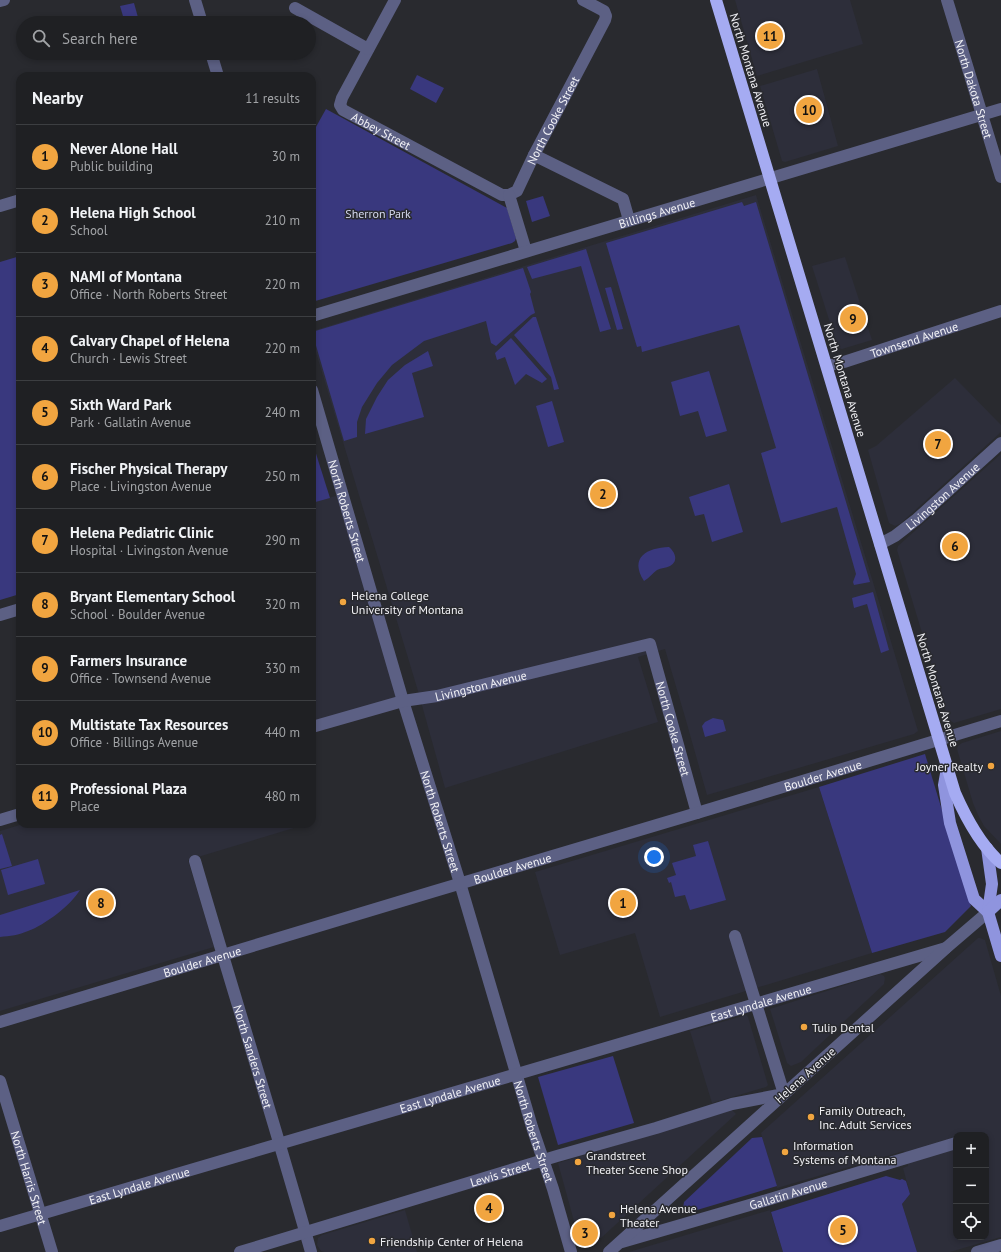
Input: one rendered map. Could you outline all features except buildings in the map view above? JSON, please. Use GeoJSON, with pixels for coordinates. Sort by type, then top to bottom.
{"type":"FeatureCollection","features":[{"type":"Feature","properties":{"kind":"highway","name":"North Montana Avenue"},"geometry":{"type":"LineString","coordinates":[[716,0],[955,793],[968,819],[987,848],[1001,863]]}},
{"type":"Feature","properties":{"kind":"main road","name":"North Montana Avenue"},"geometry":{"type":"LineString","coordinates":[[947,768],[944,785],[950,823],[974,899],[988,912]]}},
{"type":"Feature","properties":{"kind":"main road","name":"North Montana Avenue"},"geometry":{"type":"LineString","coordinates":[[987,848],[992,884],[988,912],[1001,956]]}},
{"type":"Feature","properties":{"kind":"main road","name":"Helena Avenue"},"geometry":{"type":"LineString","coordinates":[[988,912],[1001,900]]}},
{"type":"Feature","properties":{"kind":"street"},"geometry":{"type":"LineString","coordinates":[[0,1],[4,0]]}},
{"type":"Feature","properties":{"kind":"street"},"geometry":{"type":"LineString","coordinates":[[195,0],[200,16]]}},
{"type":"Feature","properties":{"kind":"street","name":"Abbey Street"},"geometry":{"type":"LineString","coordinates":[[395,0],[342,98],[340,105],[342,110],[502,195],[509,195]]}},
{"type":"Feature","properties":{"kind":"street","name":"North Cooke Street"},"geometry":{"type":"LineString","coordinates":[[509,195],[517,191],[534,155],[605,20],[606,16],[604,11],[583,0]]}},
{"type":"Feature","properties":{"kind":"street","name":"North Dakota Street"},"geometry":{"type":"LineString","coordinates":[[948,0],[1001,178]]}},
{"type":"Feature","properties":{"kind":"street"},"geometry":{"type":"LineString","coordinates":[[296,8],[310,16]]}},
{"type":"Feature","properties":{"kind":"street"},"geometry":{"type":"LineString","coordinates":[[316,19],[368,49]]}},
{"type":"Feature","properties":{"kind":"street"},"geometry":{"type":"LineString","coordinates":[[213,60],[217,72]]}},
{"type":"Feature","properties":{"kind":"street","name":"Billings Avenue"},"geometry":{"type":"LineString","coordinates":[[316,315],[1001,109]]}},
{"type":"Feature","properties":{"kind":"street"},"geometry":{"type":"LineString","coordinates":[[534,155],[623,199],[629,220]]}},
{"type":"Feature","properties":{"kind":"street"},"geometry":{"type":"LineString","coordinates":[[509,195],[526,251]]}},
{"type":"Feature","properties":{"kind":"street"},"geometry":{"type":"LineString","coordinates":[[0,206],[16,201]]}},
{"type":"Feature","properties":{"kind":"street","name":"Townsend Avenue"},"geometry":{"type":"LineString","coordinates":[[827,366],[844,362],[1001,311]]}},
{"type":"Feature","properties":{"kind":"street","name":"North Roberts Street"},"geometry":{"type":"LineString","coordinates":[[316,404],[403,700],[460,883],[571,1252]]}},
{"type":"Feature","properties":{"kind":"street","name":"Livingston Avenue"},"geometry":{"type":"LineString","coordinates":[[880,544],[895,536],[917,519],[1001,443]]}},
{"type":"Feature","properties":{"kind":"street"},"geometry":{"type":"LineString","coordinates":[[0,615],[16,610]]}},
{"type":"Feature","properties":{"kind":"street","name":"North Cooke Street"},"geometry":{"type":"LineString","coordinates":[[650,644],[697,813]]}},
{"type":"Feature","properties":{"kind":"street","name":"Livingston Avenue"},"geometry":{"type":"LineString","coordinates":[[316,726],[403,700],[437,696],[650,644]]}},
{"type":"Feature","properties":{"kind":"street","name":"Boulder Avenue"},"geometry":{"type":"LineString","coordinates":[[0,1022],[1001,721]]}},
{"type":"Feature","properties":{"kind":"street"},"geometry":{"type":"LineString","coordinates":[[0,820],[16,815]]}},
{"type":"Feature","properties":{"kind":"street","name":"North Sanders Street"},"geometry":{"type":"LineString","coordinates":[[195,861],[222,955],[252,1048],[311,1252]]}},
{"type":"Feature","properties":{"kind":"street","name":"Helena Avenue"},"geometry":{"type":"LineString","coordinates":[[609,1252],[946,948],[988,912]]}},
{"type":"Feature","properties":{"kind":"street"},"geometry":{"type":"LineString","coordinates":[[736,936],[784,1094]]}},
{"type":"Feature","properties":{"kind":"street","name":"East Lyndale Avenue"},"geometry":{"type":"LineString","coordinates":[[0,1226],[946,948]]}},
{"type":"Feature","properties":{"kind":"street","name":"North Harris Street"},"geometry":{"type":"LineString","coordinates":[[0,1081],[52,1252]]}},
{"type":"Feature","properties":{"kind":"street","name":"Lewis Street"},"geometry":{"type":"LineString","coordinates":[[240,1252],[732,1104],[784,1094]]}},
{"type":"Feature","properties":{"kind":"street","name":"Gallatin Avenue"},"geometry":{"type":"LineString","coordinates":[[619,1242],[760,1202],[953,1144]]}},
{"type":"Feature","properties":{"kind":"street"},"geometry":{"type":"LineString","coordinates":[[977,1252],[1001,1245]]}},
{"type":"Feature","properties":{"kind":"shaded area"},"geometry":{"type":"Polygon","coordinates":[[[735,0],[850,0],[863,44],[757,76],[735,0]]]}},
{"type":"Feature","properties":{"kind":"shaded area"},"geometry":{"type":"Polygon","coordinates":[[[817,69],[838,146],[785,162],[782,161],[760,86],[817,69]]]}},
{"type":"Feature","properties":{"kind":"shaded area"},"geometry":{"type":"Polygon","coordinates":[[[756,195],[918,731],[914,734],[707,795],[665,649],[638,657],[658,722],[445,788],[418,691],[316,352],[316,330],[756,195]]]}},
{"type":"Feature","properties":{"kind":"shaded area"},"geometry":{"type":"Polygon","coordinates":[[[845,257],[872,340],[842,349],[838,348],[812,266],[845,257]]]}},
{"type":"Feature","properties":{"kind":"shaded area"},"geometry":{"type":"Polygon","coordinates":[[[955,378],[1001,425],[1001,432],[900,524],[895,526],[889,523],[868,450],[876,446],[955,378]]]}},
{"type":"Feature","properties":{"kind":"shaded area"},"geometry":{"type":"Polygon","coordinates":[[[1001,454],[1001,709],[954,723],[948,719],[897,550],[898,546],[1001,454]]]}},
{"type":"Feature","properties":{"kind":"shaded area","name":"Helena College University of Montana"},"geometry":{"type":"Polygon","coordinates":[[[342,494],[403,701],[316,727],[316,502],[342,494]]]}},
{"type":"Feature","properties":{"kind":"shaded area"},"geometry":{"type":"Polygon","coordinates":[[[1001,731],[1001,844],[984,826],[978,815],[957,749],[962,743],[1001,731]]]}},
{"type":"Feature","properties":{"kind":"shaded area"},"geometry":{"type":"Polygon","coordinates":[[[819,787],[872,953],[660,1017],[635,933],[560,955],[535,872],[819,787]]]}},
{"type":"Feature","properties":{"kind":"shaded area"},"geometry":{"type":"Polygon","coordinates":[[[16,826],[16,828],[294,828],[188,860],[214,947],[0,1011],[0,831],[16,826]]]}},
{"type":"Feature","properties":{"kind":"shaded area"},"geometry":{"type":"Polygon","coordinates":[[[978,938],[985,940],[1001,996],[1001,1237],[950,1252],[917,1252],[902,1204],[910,1194],[903,1168],[908,1166],[904,1151],[777,1188],[761,1133],[978,938]]]}},
{"type":"Feature","properties":{"kind":"shaded area"},"geometry":{"type":"Polygon","coordinates":[[[880,974],[885,978],[884,984],[801,1062],[791,1066],[787,1063],[770,1009],[880,974]]]}},
{"type":"Feature","properties":{"kind":"shaded area"},"geometry":{"type":"Polygon","coordinates":[[[746,1015],[748,1017],[768,1085],[766,1087],[712,1103],[690,1031],[746,1015]]]}},
{"type":"Feature","properties":{"kind":"shaded area"},"geometry":{"type":"Polygon","coordinates":[[[732,1110],[736,1114],[601,1238],[580,1243],[558,1163],[732,1110]]]}},
{"type":"Feature","properties":{"kind":"shaded area"},"geometry":{"type":"Polygon","coordinates":[[[405,1210],[417,1252],[324,1252],[321,1251],[317,1245],[318,1238],[322,1235],[405,1210]]]}},
{"type":"Feature","properties":{"kind":"shaded area"},"geometry":{"type":"Polygon","coordinates":[[[770,1210],[783,1252],[629,1252],[770,1210]]]}},
{"type":"Feature","properties":{"kind":"green space"},"geometry":{"type":"Polygon","coordinates":[[[134,3],[138,16],[123,16],[120,6],[134,3]]]}},
{"type":"Feature","properties":{"kind":"green space"},"geometry":{"type":"Polygon","coordinates":[[[417,75],[444,88],[436,103],[410,89],[417,75]]]}},
{"type":"Feature","properties":{"kind":"green space","name":"Sherron Park"},"geometry":{"type":"Polygon","coordinates":[[[326,109],[507,208],[516,238],[515,241],[316,301],[316,127],[326,109]]]}},
{"type":"Feature","properties":{"kind":"green space"},"geometry":{"type":"Polygon","coordinates":[[[543,196],[550,216],[532,222],[526,201],[543,196]]]}},
{"type":"Feature","properties":{"kind":"green space"},"geometry":{"type":"Polygon","coordinates":[[[742,202],[744,206],[756,202],[870,582],[854,585],[853,582],[856,574],[837,507],[781,523],[761,453],[776,448],[739,325],[642,352],[641,346],[637,347],[606,243],[742,202]]]}},
{"type":"Feature","properties":{"kind":"green space"},"geometry":{"type":"Polygon","coordinates":[[[586,249],[611,329],[600,332],[581,266],[532,279],[527,267],[586,249]]]}},
{"type":"Feature","properties":{"kind":"green space"},"geometry":{"type":"Polygon","coordinates":[[[16,257],[16,595],[0,600],[0,262],[16,257]]]}},
{"type":"Feature","properties":{"kind":"green space"},"geometry":{"type":"Polygon","coordinates":[[[523,268],[531,292],[530,294],[535,313],[496,346],[491,343],[486,321],[424,341],[392,365],[377,383],[362,407],[357,422],[357,437],[344,441],[316,346],[316,331],[523,268]]]}},
{"type":"Feature","properties":{"kind":"green space"},"geometry":{"type":"Polygon","coordinates":[[[611,287],[623,329],[617,330],[605,288],[611,287]]]}},
{"type":"Feature","properties":{"kind":"green space"},"geometry":{"type":"Polygon","coordinates":[[[533,317],[536,317],[559,389],[554,390],[551,377],[514,335],[533,317]]]}},
{"type":"Feature","properties":{"kind":"green space"},"geometry":{"type":"Polygon","coordinates":[[[511,338],[547,379],[542,383],[526,374],[515,385],[505,357],[497,360],[495,353],[511,338]]]}},
{"type":"Feature","properties":{"kind":"green space"},"geometry":{"type":"Polygon","coordinates":[[[428,351],[433,366],[412,373],[424,417],[365,434],[366,419],[377,397],[388,380],[405,365],[428,351]]]}},
{"type":"Feature","properties":{"kind":"green space"},"geometry":{"type":"Polygon","coordinates":[[[709,371],[727,431],[706,437],[698,411],[680,416],[671,382],[709,371]]]}},
{"type":"Feature","properties":{"kind":"green space"},"geometry":{"type":"Polygon","coordinates":[[[552,401],[564,442],[548,447],[536,406],[552,401]]]}},
{"type":"Feature","properties":{"kind":"green space"},"geometry":{"type":"Polygon","coordinates":[[[316,454],[330,498],[316,502],[316,454]]]}},
{"type":"Feature","properties":{"kind":"green space"},"geometry":{"type":"Polygon","coordinates":[[[729,484],[743,532],[712,542],[704,514],[695,516],[689,497],[729,484]]]}},
{"type":"Feature","properties":{"kind":"green space"},"geometry":{"type":"Polygon","coordinates":[[[669,547],[675,556],[673,564],[657,570],[644,581],[638,566],[643,555],[654,549],[669,547]]]}},
{"type":"Feature","properties":{"kind":"green space"},"geometry":{"type":"Polygon","coordinates":[[[873,592],[889,650],[881,653],[867,604],[854,608],[852,598],[873,592]]]}},
{"type":"Feature","properties":{"kind":"green space"},"geometry":{"type":"Polygon","coordinates":[[[713,718],[723,720],[726,731],[705,737],[702,726],[705,722],[713,718]]]}},
{"type":"Feature","properties":{"kind":"green space"},"geometry":{"type":"Polygon","coordinates":[[[925,754],[971,906],[945,932],[872,953],[819,787],[925,754]]]}},
{"type":"Feature","properties":{"kind":"green space"},"geometry":{"type":"Polygon","coordinates":[[[2,834],[12,866],[0,869],[0,835],[2,834]]]}},
{"type":"Feature","properties":{"kind":"green space"},"geometry":{"type":"Polygon","coordinates":[[[708,841],[726,900],[690,910],[685,895],[675,897],[671,882],[669,883],[667,878],[676,875],[672,863],[696,856],[693,845],[708,841]]]}},
{"type":"Feature","properties":{"kind":"green space"},"geometry":{"type":"Polygon","coordinates":[[[38,859],[45,884],[8,895],[1,870],[38,859]]]}},
{"type":"Feature","properties":{"kind":"green space"},"geometry":{"type":"Polygon","coordinates":[[[80,890],[64,908],[42,924],[21,933],[0,937],[0,915],[80,890]]]}},
{"type":"Feature","properties":{"kind":"green space"},"geometry":{"type":"Polygon","coordinates":[[[613,1056],[634,1123],[558,1145],[538,1077],[613,1056]]]}},
{"type":"Feature","properties":{"kind":"green space"},"geometry":{"type":"Polygon","coordinates":[[[762,1137],[777,1186],[687,1213],[683,1209],[684,1202],[752,1138],[762,1137]]]}},
{"type":"Feature","properties":{"kind":"green space"},"geometry":{"type":"Polygon","coordinates":[[[886,1176],[906,1181],[910,1194],[902,1204],[917,1252],[783,1252],[771,1212],[886,1176]]]}},
{"type":"Feature","properties":{"kind":"place","name":"Professional Plaza"},"geometry":{"type":"Point","coordinates":[770,36]}},
{"type":"Feature","properties":{"kind":"place","name":"Multistate Tax Resources"},"geometry":{"type":"Point","coordinates":[809,110]}},
{"type":"Feature","properties":{"kind":"place","name":"Farmers Insurance"},"geometry":{"type":"Point","coordinates":[853,319]}},
{"type":"Feature","properties":{"kind":"place","name":"Helena Pediatric Clinic"},"geometry":{"type":"Point","coordinates":[938,444]}},
{"type":"Feature","properties":{"kind":"place","name":"Helena High School"},"geometry":{"type":"Point","coordinates":[603,494]}},
{"type":"Feature","properties":{"kind":"place","name":"Fischer Physical Therapy"},"geometry":{"type":"Point","coordinates":[955,546]}},
{"type":"Feature","properties":{"kind":"place","name":"Helena College University of Montana"},"geometry":{"type":"Point","coordinates":[343,602]}},
{"type":"Feature","properties":{"kind":"place","name":"Joyner Realty"},"geometry":{"type":"Point","coordinates":[991,766]}},
{"type":"Feature","properties":{"kind":"place","name":"Bryant Elementary School"},"geometry":{"type":"Point","coordinates":[101,903]}},
{"type":"Feature","properties":{"kind":"place","name":"Never Alone Hall"},"geometry":{"type":"Point","coordinates":[623,903]}},
{"type":"Feature","properties":{"kind":"place","name":"Tulip Dental"},"geometry":{"type":"Point","coordinates":[804,1027]}},
{"type":"Feature","properties":{"kind":"place","name":"Family Outreach, Inc. Adult Services"},"geometry":{"type":"Point","coordinates":[811,1117]}},
{"type":"Feature","properties":{"kind":"place","name":"Information Systems of Montana"},"geometry":{"type":"Point","coordinates":[785,1152]}},
{"type":"Feature","properties":{"kind":"place","name":"Grandstreet Theater Scene Shop"},"geometry":{"type":"Point","coordinates":[578,1162]}},
{"type":"Feature","properties":{"kind":"place","name":"Calvary Chapel of Helena"},"geometry":{"type":"Point","coordinates":[489,1208]}},
{"type":"Feature","properties":{"kind":"place","name":"Helena Avenue Theater"},"geometry":{"type":"Point","coordinates":[612,1215]}},
{"type":"Feature","properties":{"kind":"place","name":"Sixth Ward Park"},"geometry":{"type":"Point","coordinates":[843,1230]}},
{"type":"Feature","properties":{"kind":"place","name":"NAMI of Montana"},"geometry":{"type":"Point","coordinates":[585,1233]}},
{"type":"Feature","properties":{"kind":"place","name":"Friendship Center of Helena"},"geometry":{"type":"Point","coordinates":[372,1241]}}]}
